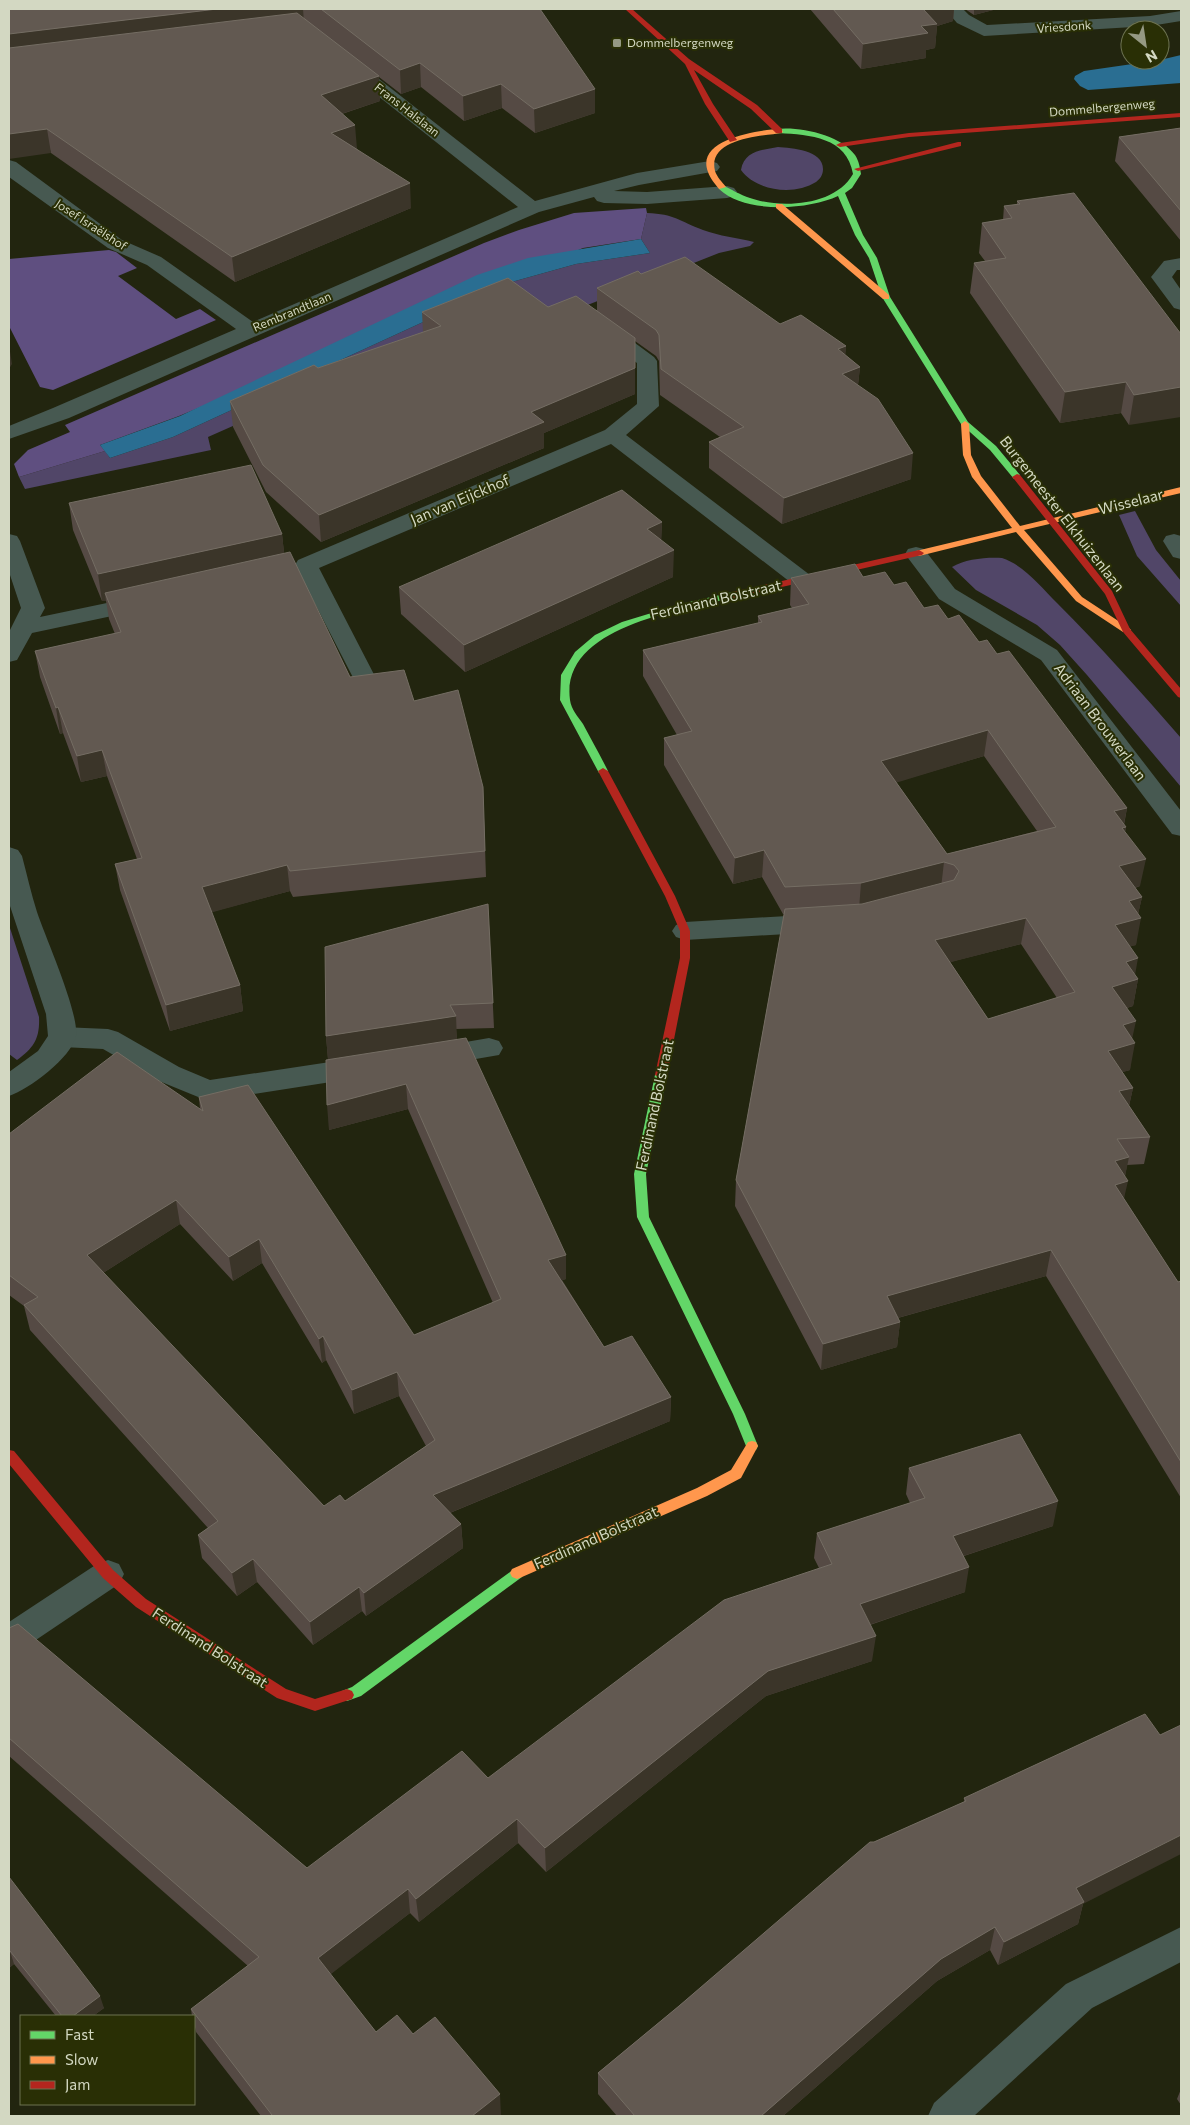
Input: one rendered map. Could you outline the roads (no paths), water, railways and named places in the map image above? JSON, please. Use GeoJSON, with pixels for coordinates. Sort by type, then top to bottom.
{"type":"FeatureCollection","features":[{"type":"Feature","properties":{"kind":"street"},"geometry":{"type":"LineString","coordinates":[[628,9],[686,61],[748,102],[779,131]]}},
{"type":"Feature","properties":{"kind":"street","name":"Vriesdonk"},"geometry":{"type":"LineString","coordinates":[[954,9],[963,19],[984,31],[1150,21],[1181,16]]}},
{"type":"Feature","properties":{"kind":"street","name":"Frans Halslaan"},"geometry":{"type":"LineString","coordinates":[[334,53],[532,208]]}},
{"type":"Feature","properties":{"kind":"street"},"geometry":{"type":"LineString","coordinates":[[686,61],[709,104],[733,140]]}},
{"type":"Feature","properties":{"kind":"street","name":"Dommelbergenweg"},"geometry":{"type":"LineString","coordinates":[[840,145],[909,135],[1025,128],[1181,115]]}},
{"type":"Feature","properties":{"kind":"street","name":"Dommelbergenweg"},"geometry":{"type":"LineString","coordinates":[[858,169],[1025,128]]}},
{"type":"Feature","properties":{"kind":"street"},"geometry":{"type":"LineString","coordinates":[[779,131],[812,134],[840,145],[853,157],[858,169],[854,182],[841,193],[824,201],[803,205],[780,206],[742,199],[727,192],[714,180],[710,167],[712,157],[720,148],[746,135],[779,131]]}},
{"type":"Feature","properties":{"kind":"street","name":"Josef Israëlshof"},"geometry":{"type":"LineString","coordinates":[[9,166],[115,244],[154,261],[251,330]]}},
{"type":"Feature","properties":{"kind":"street","name":"Rembrandtlaan"},"geometry":{"type":"LineString","coordinates":[[9,433],[532,208],[578,197],[637,179],[710,167]]}},
{"type":"Feature","properties":{"kind":"street","name":"Rembrandtlaan"},"geometry":{"type":"LineString","coordinates":[[578,197],[647,198],[727,192]]}},
{"type":"Feature","properties":{"kind":"street","name":"Burgemeester Elkhuizenlaan"},"geometry":{"type":"LineString","coordinates":[[841,193],[859,235],[873,258],[886,297],[965,424],[993,448],[1052,521],[1108,593],[1126,630],[1181,695]]}},
{"type":"Feature","properties":{"kind":"street","name":"Burgemeester Elkhuizenlaan"},"geometry":{"type":"LineString","coordinates":[[780,206],[824,244],[847,268],[886,297]]}},
{"type":"Feature","properties":{"kind":"street"},"geometry":{"type":"LineString","coordinates":[[1181,264],[1171,265],[1161,278],[1181,304]]}},
{"type":"Feature","properties":{"kind":"street","name":"Jan van Eijckhof"},"geometry":{"type":"LineString","coordinates":[[369,688],[297,567],[613,435],[648,406],[647,361],[591,320]]}},
{"type":"Feature","properties":{"kind":"street","name":"Burgemeester Elkhuizenlaan"},"geometry":{"type":"LineString","coordinates":[[965,424],[967,455],[977,477],[1019,530],[1079,599],[1126,630]]}},
{"type":"Feature","properties":{"kind":"street"},"geometry":{"type":"LineString","coordinates":[[613,435],[802,580]]}},
{"type":"Feature","properties":{"kind":"street","name":"Wisselaar"},"geometry":{"type":"LineString","coordinates":[[1019,530],[1181,490]]}},
{"type":"Feature","properties":{"kind":"street","name":"Ferdinand Bolstraat"},"geometry":{"type":"LineString","coordinates":[[9,1455],[108,1574],[141,1603],[282,1694],[315,1705],[356,1692],[515,1574],[702,1492],[736,1474],[753,1448],[739,1414],[643,1217],[640,1174],[685,958],[685,931],[670,896],[565,701],[565,674],[581,651],[608,632],[658,612],[1019,530]]}},
{"type":"Feature","properties":{"kind":"street"},"geometry":{"type":"LineString","coordinates":[[9,541],[33,608],[9,655]]}},
{"type":"Feature","properties":{"kind":"street","name":"Adriaan Brouwerlaan"},"geometry":{"type":"LineString","coordinates":[[916,554],[947,594],[1049,654],[1181,828]]}},
{"type":"Feature","properties":{"kind":"street"},"geometry":{"type":"LineString","coordinates":[[22,628],[162,598]]}},
{"type":"Feature","properties":{"kind":"street"},"geometry":{"type":"LineString","coordinates":[[9,856],[24,911],[60,1014],[62,1037],[48,1058],[9,1086]]}},
{"type":"Feature","properties":{"kind":"street"},"geometry":{"type":"LineString","coordinates":[[685,931],[849,921]]}},
{"type":"Feature","properties":{"kind":"street"},"geometry":{"type":"LineString","coordinates":[[62,1037],[108,1039],[169,1074],[208,1092],[489,1048]]}},
{"type":"Feature","properties":{"kind":"street"},"geometry":{"type":"LineString","coordinates":[[9,1640],[108,1574]]}},
{"type":"Feature","properties":{"kind":"street"},"geometry":{"type":"LineString","coordinates":[[947,2116],[1079,1996],[1181,1944]]}},
{"type":"Feature","properties":{"kind":"water"},"geometry":{"type":"Polygon","coordinates":[[[1181,55],[1181,83],[1088,90],[1080,86],[1074,79],[1075,76],[1084,71],[1120,66],[1120,70],[1170,70],[1170,58],[1181,55]]]}},
{"type":"Feature","properties":{"kind":"water"},"geometry":{"type":"Polygon","coordinates":[[[641,239],[650,253],[576,264],[508,283],[173,437],[110,458],[100,445],[180,416],[477,275],[528,258],[641,239]]]}},
{"type":"Feature","properties":{"kind":"place","name":"Dommelbergenweg"},"geometry":{"type":"Point","coordinates":[617,43]}}]}
